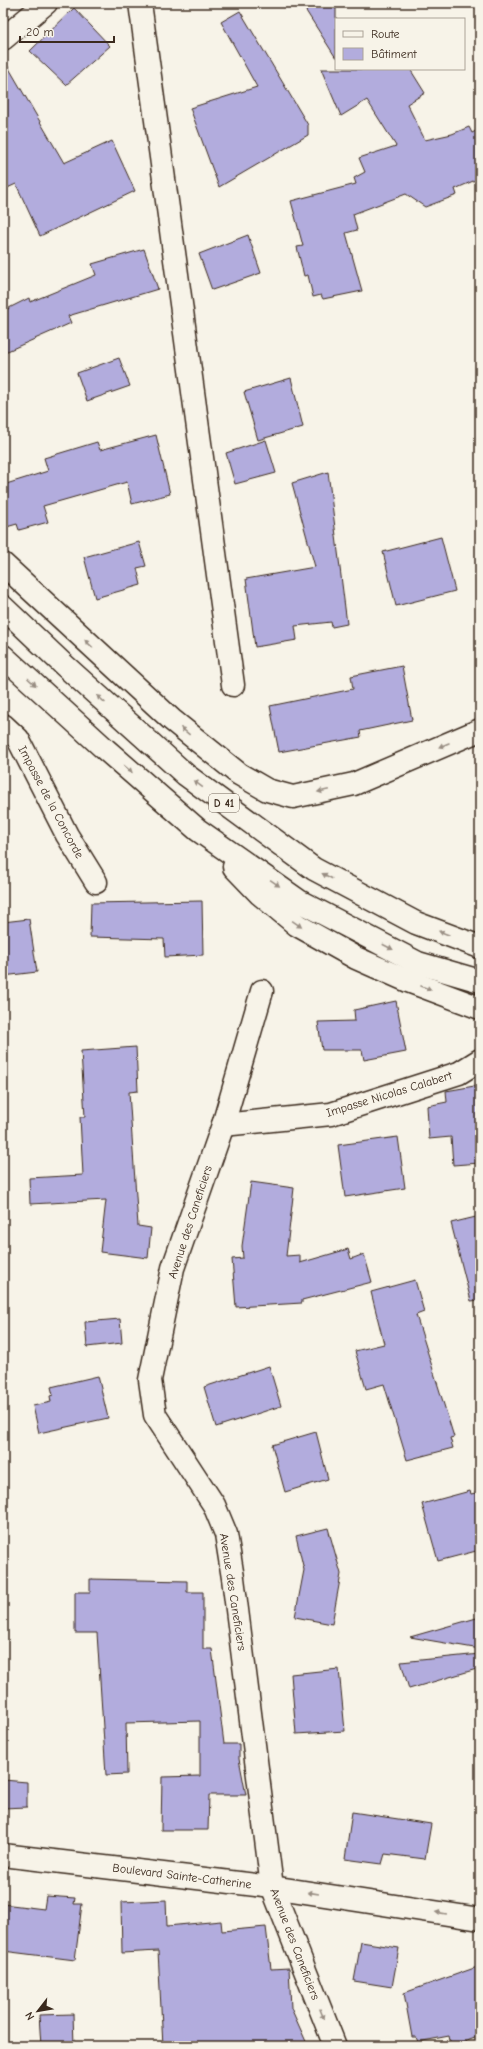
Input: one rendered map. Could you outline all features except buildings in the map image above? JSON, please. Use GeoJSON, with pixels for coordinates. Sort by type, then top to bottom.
{"type":"FeatureCollection","features":[{"type":"Feature","properties":{"kind":"main road"},"geometry":{"type":"LineString","coordinates":[[3,39],[46,3]]}},
{"type":"Feature","properties":{"kind":"main road"},"geometry":{"type":"LineString","coordinates":[[140,3],[233,685]]}},
{"type":"Feature","properties":{"kind":"main road"},"geometry":{"type":"LineString","coordinates":[[3,564],[172,720],[239,774],[267,790],[292,796],[354,784],[480,730]]}},
{"type":"Feature","properties":{"kind":"main road","name":"D 41"},"geometry":{"type":"LineString","coordinates":[[3,607],[64,665],[186,775],[314,869],[416,923],[480,947]]}},
{"type":"Feature","properties":{"kind":"main road"},"geometry":{"type":"LineString","coordinates":[[3,656],[105,749],[198,830],[260,894],[297,925],[356,958],[408,982],[480,1008]]}},
{"type":"Feature","properties":{"kind":"main road","name":"Impasse de la Concorde"},"geometry":{"type":"LineString","coordinates":[[3,725],[18,739],[67,835],[96,882]]}},
{"type":"Feature","properties":{"kind":"main road"},"geometry":{"type":"LineString","coordinates":[[198,830],[299,901],[337,922],[418,962],[480,981]]}},
{"type":"Feature","properties":{"kind":"main road","name":"Avenue des Caneficiers"},"geometry":{"type":"LineString","coordinates":[[262,991],[223,1125],[173,1268],[150,1380],[155,1415],[214,1505],[226,1534],[233,1578],[272,1887],[335,2046]]}},
{"type":"Feature","properties":{"kind":"main road","name":"Impasse Nicolas Calabert"},"geometry":{"type":"LineString","coordinates":[[223,1125],[331,1114],[459,1073],[480,1060]]}},
{"type":"Feature","properties":{"kind":"main road","name":"Boulevard Sainte-Catherine"},"geometry":{"type":"LineString","coordinates":[[3,1855],[272,1887],[480,1919]]}}]}
